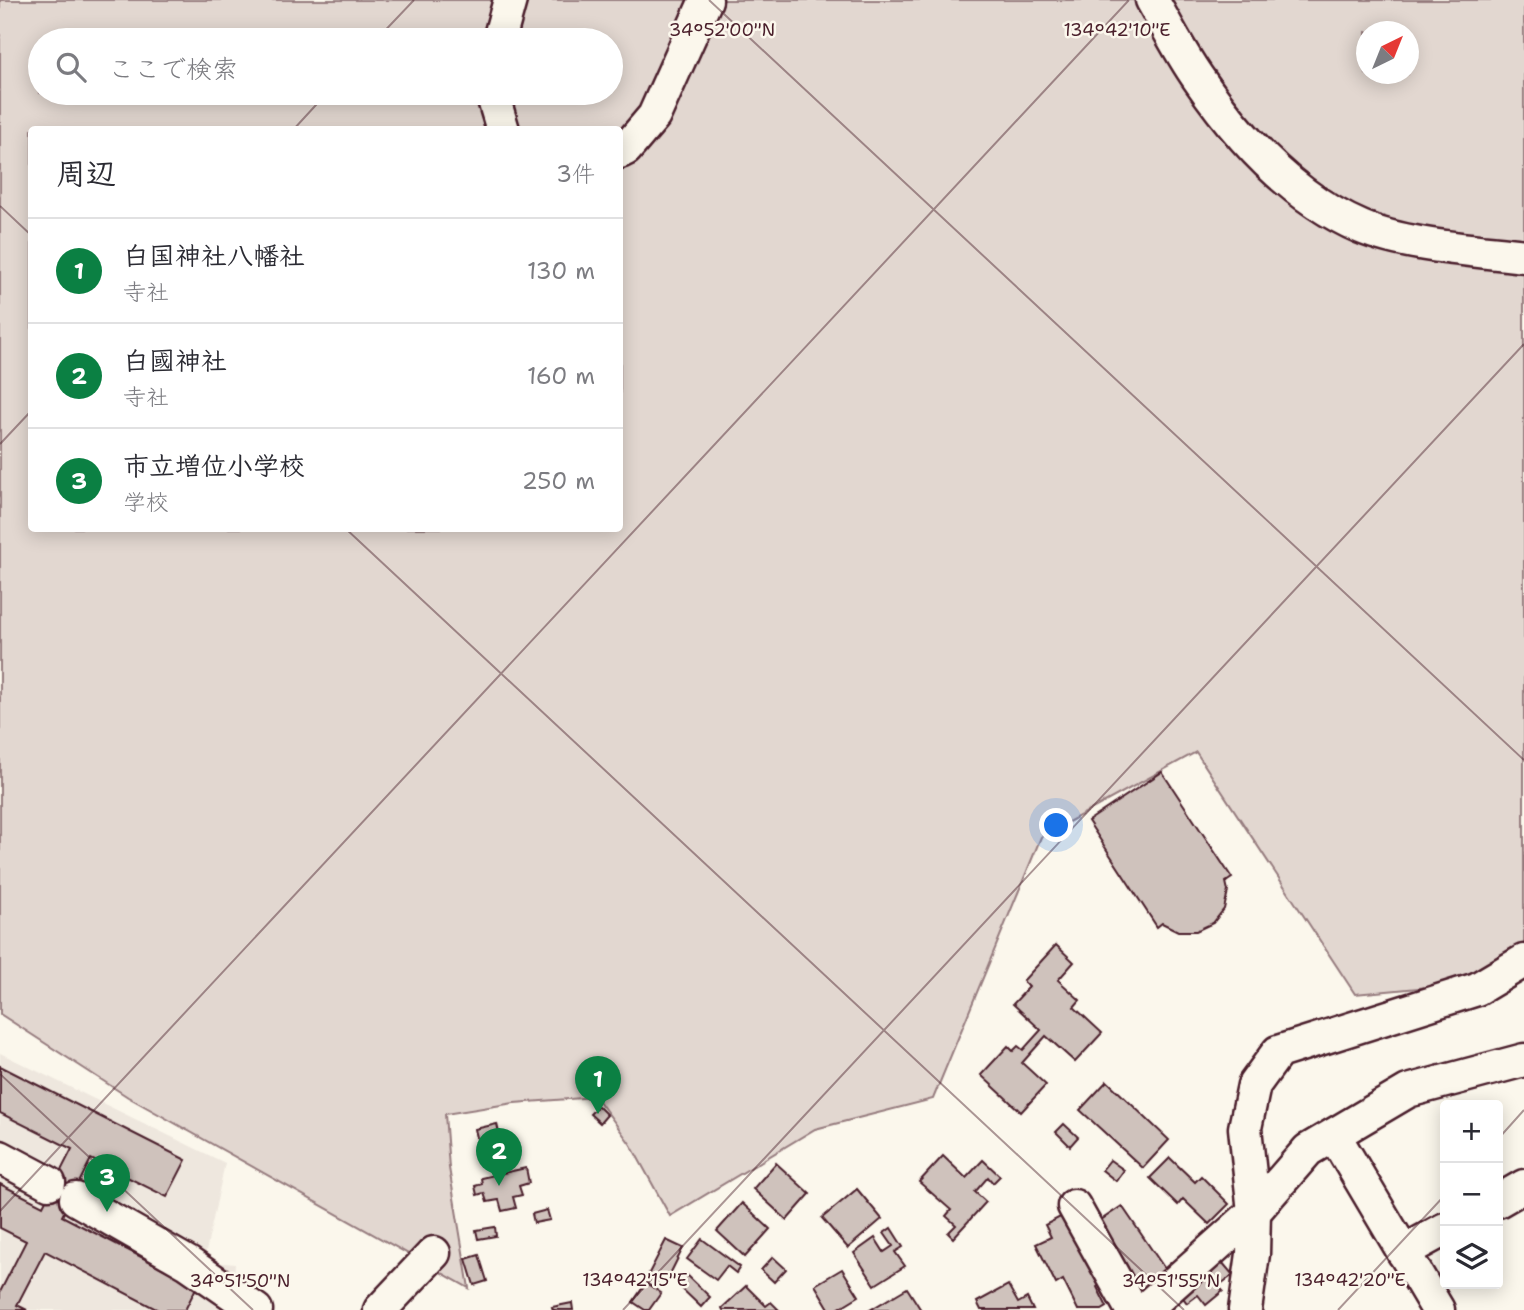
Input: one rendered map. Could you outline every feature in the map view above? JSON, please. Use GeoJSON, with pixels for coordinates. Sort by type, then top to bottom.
{"type":"FeatureCollection","features":[{"type":"Feature","properties":{"kind":"street"},"geometry":{"type":"LineString","coordinates":[[502,28],[510,0]]}},
{"type":"Feature","properties":{"kind":"street"},"geometry":{"type":"LineString","coordinates":[[623,150],[654,116],[706,0]]}},
{"type":"Feature","properties":{"kind":"street"},"geometry":{"type":"LineString","coordinates":[[1152,0],[1197,77],[1243,138],[1281,174],[1321,206],[1363,228],[1416,242],[1524,256]]}},
{"type":"Feature","properties":{"kind":"street"},"geometry":{"type":"LineString","coordinates":[[496,105],[502,126]]}},
{"type":"Feature","properties":{"kind":"street"},"geometry":{"type":"LineString","coordinates":[[1245,1310],[1254,1255],[1254,1212],[1245,1128],[1254,1085],[1278,1052],[1477,989],[1524,961]]}},
{"type":"Feature","properties":{"kind":"street"},"geometry":{"type":"LineString","coordinates":[[1074,1206],[1144,1309],[1254,1212],[1308,1150],[1408,1091],[1524,1060]]}},
{"type":"Feature","properties":{"kind":"street"},"geometry":{"type":"LineString","coordinates":[[1334,1135],[1438,1310]]}},
{"type":"Feature","properties":{"kind":"street"},"geometry":{"type":"LineString","coordinates":[[0,1157],[49,1183]]}},
{"type":"Feature","properties":{"kind":"street"},"geometry":{"type":"LineString","coordinates":[[1503,1197],[1524,1186]]}},
{"type":"Feature","properties":{"kind":"street"},"geometry":{"type":"LineString","coordinates":[[76,1199],[188,1263],[256,1310]]}},
{"type":"Feature","properties":{"kind":"street"},"geometry":{"type":"LineString","coordinates":[[1403,1251],[1440,1232]]}},
{"type":"Feature","properties":{"kind":"street"},"geometry":{"type":"LineString","coordinates":[[380,1310],[434,1253]]}},
{"type":"Feature","properties":{"kind":"shaded area"},"geometry":{"type":"Polygon","coordinates":[[[0,0],[1524,0],[1524,978],[1355,994],[1196,752],[1041,837],[933,1099],[815,1129],[670,1216],[631,1145],[596,1097],[514,1103],[445,1114],[449,1168],[469,1288],[128,1097],[0,1014],[0,0]]]}},
{"type":"Feature","properties":{"kind":"shaded area"},"geometry":{"type":"Polygon","coordinates":[[[0,1053],[225,1163],[204,1261],[235,1264],[231,1310],[0,1310],[0,1053]]]}},
{"type":"Feature","properties":{"kind":"building"},"geometry":{"type":"Polygon","coordinates":[[[1162,772],[1232,878],[1226,882],[1228,891],[1224,909],[1213,923],[1196,931],[1178,931],[1162,923],[1157,927],[1088,821],[1162,772]]]}},
{"type":"Feature","properties":{"kind":"building"},"geometry":{"type":"Polygon","coordinates":[[[1056,945],[1074,962],[1058,980],[1080,1000],[1074,1007],[1102,1033],[1075,1062],[1046,1036],[1022,1063],[1046,1085],[1021,1112],[981,1075],[1008,1046],[1013,1051],[1018,1046],[1023,1050],[1041,1030],[1013,1004],[1029,987],[1023,981],[1056,945]]]}},
{"type":"Feature","properties":{"kind":"building"},"geometry":{"type":"Polygon","coordinates":[[[0,1066],[186,1160],[167,1197],[91,1159],[62,1216],[197,1286],[185,1310],[158,1310],[45,1251],[17,1305],[27,1310],[0,1310],[0,1292],[26,1241],[0,1228],[0,1184],[43,1206],[72,1149],[0,1113],[0,1066]]]}},
{"type":"Feature","properties":{"kind":"building"},"geometry":{"type":"Polygon","coordinates":[[[1107,1081],[1169,1140],[1143,1168],[1080,1110],[1107,1081]]]}},
{"type":"Feature","properties":{"kind":"building"},"geometry":{"type":"Polygon","coordinates":[[[598,1106],[607,1115],[600,1123],[590,1114],[598,1106]]]}},
{"type":"Feature","properties":{"kind":"building"},"geometry":{"type":"Polygon","coordinates":[[[497,1124],[502,1146],[498,1147],[503,1173],[526,1168],[529,1183],[519,1186],[522,1195],[513,1197],[516,1208],[502,1211],[499,1200],[487,1202],[484,1193],[477,1195],[475,1186],[482,1184],[481,1178],[494,1175],[488,1149],[480,1151],[475,1129],[497,1124]]]}},
{"type":"Feature","properties":{"kind":"building"},"geometry":{"type":"Polygon","coordinates":[[[1064,1124],[1078,1137],[1070,1146],[1056,1132],[1064,1124]]]}},
{"type":"Feature","properties":{"kind":"building"},"geometry":{"type":"Polygon","coordinates":[[[943,1156],[966,1178],[983,1160],[1000,1176],[993,1183],[988,1177],[975,1192],[986,1202],[953,1238],[948,1233],[956,1225],[946,1216],[951,1210],[919,1182],[943,1156]]]}},
{"type":"Feature","properties":{"kind":"building"},"geometry":{"type":"Polygon","coordinates":[[[1170,1158],[1195,1182],[1201,1176],[1229,1204],[1209,1224],[1183,1199],[1178,1205],[1150,1178],[1170,1158]]]}},
{"type":"Feature","properties":{"kind":"building"},"geometry":{"type":"Polygon","coordinates":[[[1110,1160],[1124,1170],[1116,1181],[1102,1170],[1110,1160]]]}},
{"type":"Feature","properties":{"kind":"building"},"geometry":{"type":"Polygon","coordinates":[[[776,1163],[810,1194],[787,1220],[753,1189],[776,1163]]]}},
{"type":"Feature","properties":{"kind":"building"},"geometry":{"type":"Polygon","coordinates":[[[857,1189],[882,1219],[848,1248],[822,1218],[857,1189]]]}},
{"type":"Feature","properties":{"kind":"building"},"geometry":{"type":"Polygon","coordinates":[[[742,1203],[770,1229],[745,1257],[717,1231],[742,1203]]]}},
{"type":"Feature","properties":{"kind":"building"},"geometry":{"type":"Polygon","coordinates":[[[1122,1206],[1167,1272],[1140,1290],[1095,1224],[1122,1206]]]}},
{"type":"Feature","properties":{"kind":"building"},"geometry":{"type":"Polygon","coordinates":[[[547,1210],[550,1220],[534,1223],[532,1214],[547,1210]]]}},
{"type":"Feature","properties":{"kind":"building"},"geometry":{"type":"Polygon","coordinates":[[[1066,1214],[1101,1284],[1097,1287],[1107,1307],[1102,1310],[1078,1310],[1063,1280],[1056,1284],[1036,1244],[1051,1237],[1045,1225],[1066,1214]]]}},
{"type":"Feature","properties":{"kind":"building"},"geometry":{"type":"Polygon","coordinates":[[[495,1227],[496,1236],[478,1239],[476,1230],[495,1227]]]}},
{"type":"Feature","properties":{"kind":"building"},"geometry":{"type":"Polygon","coordinates":[[[891,1228],[903,1247],[895,1252],[905,1266],[875,1285],[854,1253],[875,1238],[884,1252],[893,1246],[884,1233],[891,1228]]]}},
{"type":"Feature","properties":{"kind":"building"},"geometry":{"type":"Polygon","coordinates":[[[702,1239],[740,1267],[736,1273],[727,1266],[716,1280],[687,1259],[702,1239]]]}},
{"type":"Feature","properties":{"kind":"building"},"geometry":{"type":"Polygon","coordinates":[[[666,1240],[683,1248],[664,1286],[647,1277],[666,1240]]]}},
{"type":"Feature","properties":{"kind":"building"},"geometry":{"type":"Polygon","coordinates":[[[479,1255],[487,1281],[474,1285],[466,1259],[479,1255]]]}},
{"type":"Feature","properties":{"kind":"building"},"geometry":{"type":"Polygon","coordinates":[[[773,1257],[786,1269],[774,1282],[761,1270],[773,1257]]]}},
{"type":"Feature","properties":{"kind":"building"},"geometry":{"type":"Polygon","coordinates":[[[1222,1262],[1233,1275],[1218,1286],[1223,1291],[1206,1305],[1198,1295],[1187,1303],[1178,1291],[1222,1262]]]}},
{"type":"Feature","properties":{"kind":"building"},"geometry":{"type":"Polygon","coordinates":[[[842,1269],[859,1296],[836,1310],[830,1310],[815,1285],[842,1269]]]}},
{"type":"Feature","properties":{"kind":"building"},"geometry":{"type":"Polygon","coordinates":[[[687,1275],[710,1297],[701,1307],[678,1285],[687,1275]]]}},
{"type":"Feature","properties":{"kind":"building"},"geometry":{"type":"Polygon","coordinates":[[[646,1283],[661,1293],[649,1310],[633,1302],[646,1283]]]}},
{"type":"Feature","properties":{"kind":"building"},"geometry":{"type":"Polygon","coordinates":[[[1008,1285],[1018,1303],[1027,1298],[1033,1310],[981,1310],[977,1302],[1008,1285]]]}},
{"type":"Feature","properties":{"kind":"building"},"geometry":{"type":"Polygon","coordinates":[[[746,1286],[766,1306],[771,1302],[779,1310],[723,1310],[722,1308],[746,1286]]]}},
{"type":"Feature","properties":{"kind":"building"},"geometry":{"type":"Polygon","coordinates":[[[907,1288],[921,1310],[870,1310],[907,1288]]]}},
{"type":"Feature","properties":{"kind":"building"},"geometry":{"type":"Polygon","coordinates":[[[572,1303],[573,1310],[553,1310],[552,1307],[572,1303]]]}},
{"type":"Feature","properties":{"kind":"place","name":"白国神社八幡社"},"geometry":{"type":"Point","coordinates":[598,1114]}},
{"type":"Feature","properties":{"kind":"place","name":"白國神社"},"geometry":{"type":"Point","coordinates":[499,1186]}},
{"type":"Feature","properties":{"kind":"place","name":"市立増位小学校"},"geometry":{"type":"Point","coordinates":[107,1212]}}]}
